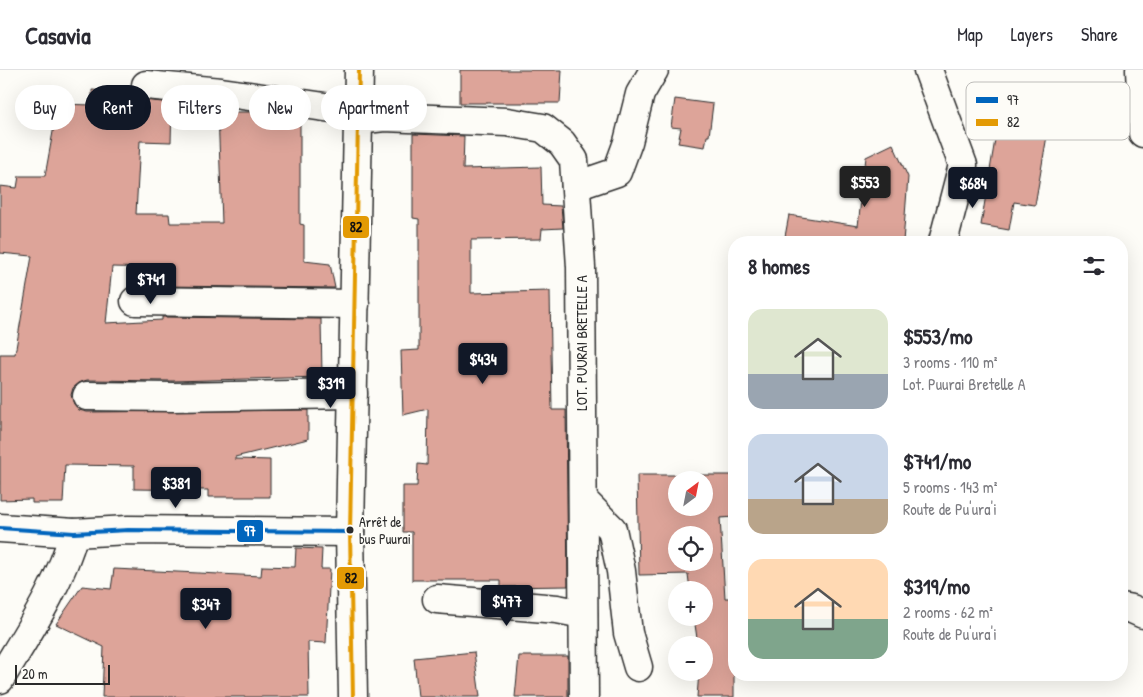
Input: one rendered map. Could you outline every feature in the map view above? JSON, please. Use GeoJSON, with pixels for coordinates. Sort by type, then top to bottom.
{"type":"FeatureCollection","features":[{"type":"Feature","properties":{"kind":"street"},"geometry":{"type":"LineString","coordinates":[[359,70],[359,85]]}},
{"type":"Feature","properties":{"kind":"street"},"geometry":{"type":"LineString","coordinates":[[576,186],[617,172],[628,142],[640,94],[654,70]]}},
{"type":"Feature","properties":{"kind":"street"},"geometry":{"type":"LineString","coordinates":[[928,70],[963,165],[945,236]]}},
{"type":"Feature","properties":{"kind":"street"},"geometry":{"type":"LineString","coordinates":[[1140,70],[1143,133]]}},
{"type":"Feature","properties":{"kind":"street","name":"LOT. PUURAI BRETELLE A"},"geometry":{"type":"LineString","coordinates":[[151,86],[220,92],[321,109]]}},
{"type":"Feature","properties":{"kind":"street","name":"LOT. PUURAI BRETELLE A"},"geometry":{"type":"LineString","coordinates":[[427,119],[508,122],[543,128],[562,143],[574,160],[581,267],[584,697]]}},
{"type":"Feature","properties":{"kind":"street"},"geometry":{"type":"LineString","coordinates":[[353,697],[350,532],[359,130]]}},
{"type":"Feature","properties":{"kind":"street"},"geometry":{"type":"LineString","coordinates":[[135,301],[355,304]]}},
{"type":"Feature","properties":{"kind":"street"},"geometry":{"type":"LineString","coordinates":[[87,396],[353,394]]}},
{"type":"Feature","properties":{"kind":"street"},"geometry":{"type":"LineString","coordinates":[[582,500],[612,529],[621,571],[628,633],[638,668]]}},
{"type":"Feature","properties":{"kind":"street"},"geometry":{"type":"LineString","coordinates":[[0,528],[74,533],[128,530],[350,532]]}},
{"type":"Feature","properties":{"kind":"street"},"geometry":{"type":"LineString","coordinates":[[0,679],[46,601],[68,555],[74,533]]}},
{"type":"Feature","properties":{"kind":"street"},"geometry":{"type":"LineString","coordinates":[[437,599],[557,609],[583,614]]}},
{"type":"Feature","properties":{"kind":"street"},"geometry":{"type":"LineString","coordinates":[[1128,608],[1143,614]]}},
{"type":"Feature","properties":{"kind":"building"},"geometry":{"type":"Polygon","coordinates":[[[460,70],[562,70],[560,103],[460,103],[460,70]]]}},
{"type":"Feature","properties":{"kind":"building"},"geometry":{"type":"Polygon","coordinates":[[[675,99],[713,104],[709,136],[707,136],[705,147],[678,143],[681,128],[671,127],[675,99]]]}},
{"type":"Feature","properties":{"kind":"building"},"geometry":{"type":"Polygon","coordinates":[[[151,101],[161,102],[161,130],[171,130],[171,142],[140,141],[136,214],[169,214],[170,223],[222,223],[219,130],[239,130],[239,112],[249,112],[249,130],[300,130],[300,224],[304,225],[304,261],[330,264],[335,288],[161,286],[160,268],[112,267],[106,323],[162,320],[162,317],[321,319],[322,377],[173,381],[87,380],[73,388],[71,395],[74,404],[79,410],[87,412],[308,410],[308,439],[235,457],[235,459],[270,460],[270,497],[208,497],[208,490],[134,489],[134,466],[65,465],[63,503],[32,503],[32,499],[0,500],[0,354],[15,354],[32,256],[0,253],[0,186],[17,188],[19,176],[45,176],[53,130],[75,130],[75,104],[85,105],[85,130],[151,130],[151,101]]]}},
{"type":"Feature","properties":{"kind":"building"},"geometry":{"type":"Polygon","coordinates":[[[413,134],[464,136],[463,169],[541,167],[542,205],[561,206],[563,228],[542,229],[541,239],[471,240],[471,293],[550,291],[552,410],[566,410],[568,586],[501,587],[501,580],[412,580],[412,532],[403,532],[403,486],[417,486],[418,464],[427,465],[428,409],[403,415],[401,351],[419,350],[419,219],[413,218],[413,134]]]}},
{"type":"Feature","properties":{"kind":"building"},"geometry":{"type":"Polygon","coordinates":[[[995,140],[1046,140],[1035,205],[1014,202],[1009,230],[981,225],[995,140]]]}},
{"type":"Feature","properties":{"kind":"building"},"geometry":{"type":"Polygon","coordinates":[[[893,144],[908,177],[903,236],[785,236],[789,215],[858,226],[866,157],[893,144]]]}},
{"type":"Feature","properties":{"kind":"building"},"geometry":{"type":"Polygon","coordinates":[[[637,475],[668,475],[668,516],[713,516],[713,475],[728,475],[728,517],[720,518],[725,598],[728,598],[728,681],[734,681],[734,697],[697,697],[698,681],[713,681],[713,636],[697,636],[695,626],[713,626],[713,581],[689,581],[688,574],[639,575],[637,475]]]}},
{"type":"Feature","properties":{"kind":"building"},"geometry":{"type":"Polygon","coordinates":[[[296,548],[322,549],[321,569],[330,569],[326,643],[308,642],[309,697],[102,697],[104,647],[56,624],[82,586],[111,589],[114,569],[261,576],[262,566],[295,567],[296,548]]]}},
{"type":"Feature","properties":{"kind":"building"},"geometry":{"type":"Polygon","coordinates":[[[474,652],[480,697],[418,697],[414,658],[474,652]]]}},
{"type":"Feature","properties":{"kind":"building"},"geometry":{"type":"Polygon","coordinates":[[[519,656],[568,656],[568,697],[515,697],[519,656]]]}},
{"type":"Feature","properties":{"kind":"transit line","name":"82"},"geometry":{"type":"LineString","coordinates":[[353,697],[350,532],[359,70]]}},
{"type":"Feature","properties":{"kind":"transit line","name":"97"},"geometry":{"type":"LineString","coordinates":[[0,528],[74,533],[128,530],[350,532]]}},
{"type":"Feature","properties":{"kind":"place","name":"Arrêt de bus Puurai"},"geometry":{"type":"Point","coordinates":[350,530]}}]}
